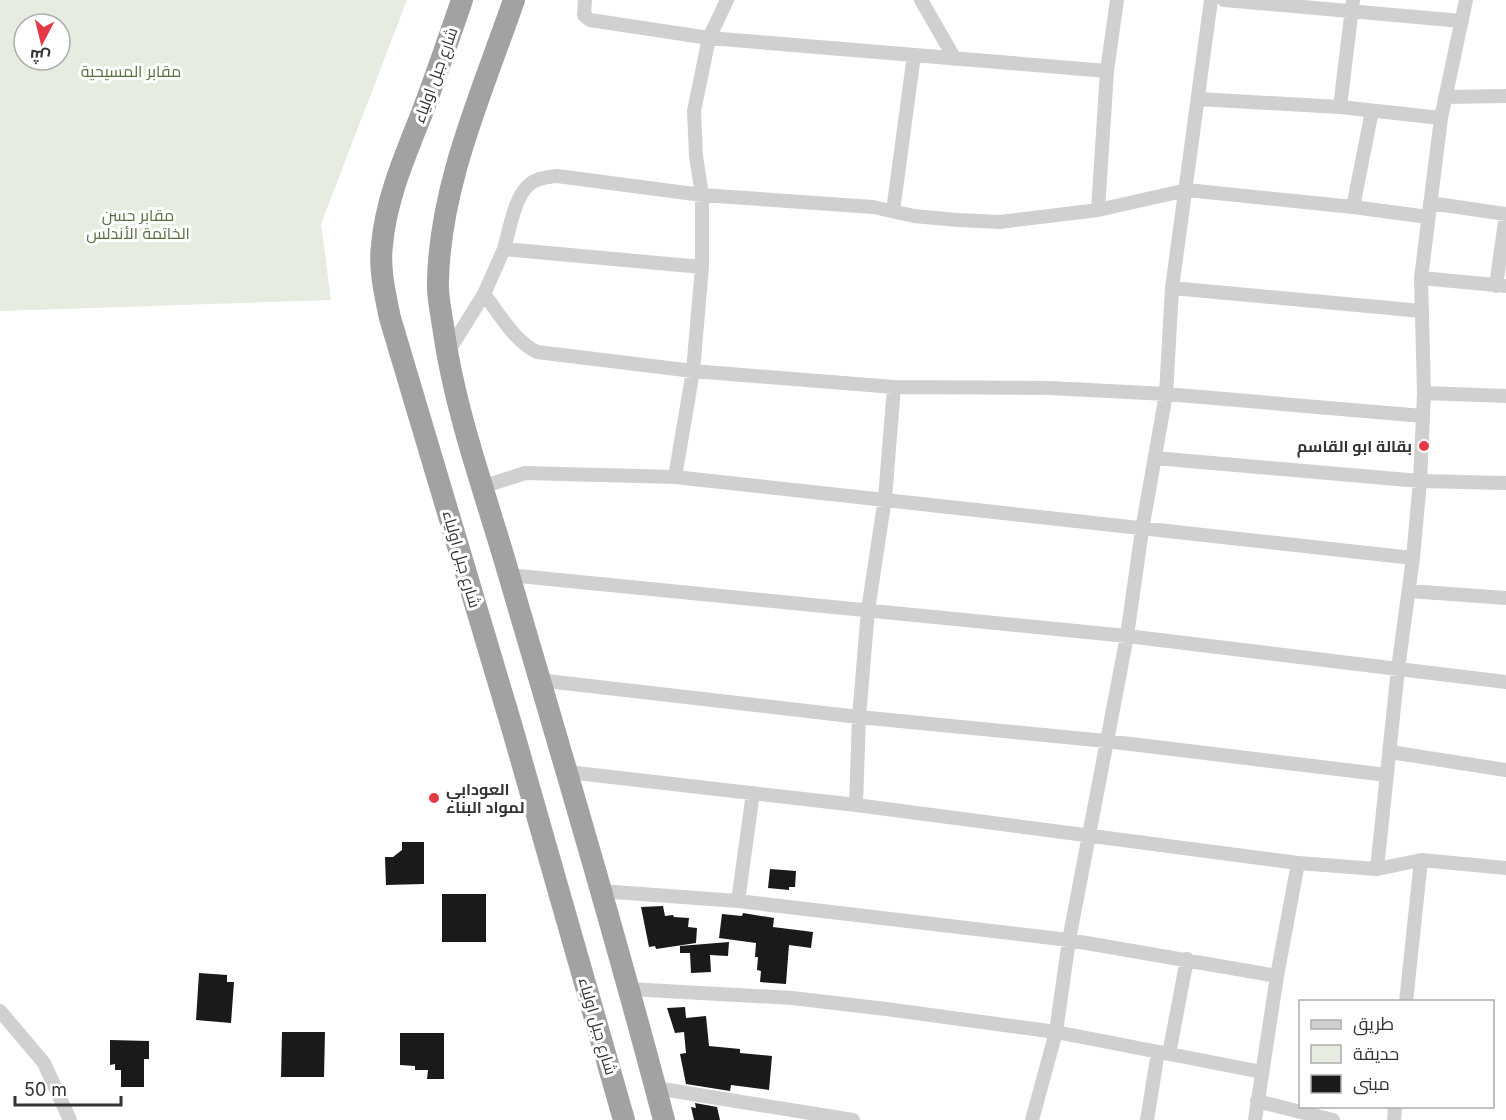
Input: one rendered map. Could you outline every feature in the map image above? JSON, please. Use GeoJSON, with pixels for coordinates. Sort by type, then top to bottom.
{"type":"FeatureCollection","features":[{"type":"Feature","properties":{"kind":"highway","name":"شارع جبل اولياء"},"geometry":{"type":"LineString","coordinates":[[462,0],[386,213],[381,247],[383,284],[390,318],[624,1120]]}},
{"type":"Feature","properties":{"kind":"highway"},"geometry":{"type":"LineString","coordinates":[[514,0],[452,179],[446,210],[438,284],[447,354],[464,425],[538,680],[568,772],[600,891],[630,989],[664,1120]]}},
{"type":"Feature","properties":{"kind":"street"},"geometry":{"type":"LineString","coordinates":[[585,0],[584,15],[590,20],[709,38],[1107,71]]}},
{"type":"Feature","properties":{"kind":"street"},"geometry":{"type":"LineString","coordinates":[[675,477],[693,371],[702,267],[702,195],[696,156],[694,111],[709,38],[727,0]]}},
{"type":"Feature","properties":{"kind":"street"},"geometry":{"type":"LineString","coordinates":[[921,0],[955,58]]}},
{"type":"Feature","properties":{"kind":"street"},"geometry":{"type":"LineString","coordinates":[[1098,210],[1107,71],[1118,0]]}},
{"type":"Feature","properties":{"kind":"street"},"geometry":{"type":"LineString","coordinates":[[1032,1120],[1056,1032],[1069,940],[1127,636],[1142,530],[1166,394],[1172,288],[1211,0]]}},
{"type":"Feature","properties":{"kind":"street"},"geometry":{"type":"LineString","coordinates":[[1224,0],[1352,5],[1462,21]]}},
{"type":"Feature","properties":{"kind":"street"},"geometry":{"type":"LineString","coordinates":[[1377,869],[1420,481],[1424,393],[1421,278],[1441,118],[1466,0]]}},
{"type":"Feature","properties":{"kind":"street"},"geometry":{"type":"LineString","coordinates":[[1340,107],[1352,5]]}},
{"type":"Feature","properties":{"kind":"street"},"geometry":{"type":"LineString","coordinates":[[893,212],[914,55]]}},
{"type":"Feature","properties":{"kind":"street"},"geometry":{"type":"LineString","coordinates":[[1445,98],[1506,96]]}},
{"type":"Feature","properties":{"kind":"street"},"geometry":{"type":"LineString","coordinates":[[1198,99],[1340,107],[1441,118]]}},
{"type":"Feature","properties":{"kind":"street"},"geometry":{"type":"LineString","coordinates":[[1353,207],[1372,111]]}},
{"type":"Feature","properties":{"kind":"street"},"geometry":{"type":"LineString","coordinates":[[447,354],[483,294],[504,249],[520,195],[529,184],[557,176],[702,195],[873,207],[925,217],[1000,222],[1098,210],[1187,190],[1353,207],[1506,214],[1501,286],[1421,278]]}},
{"type":"Feature","properties":{"kind":"street"},"geometry":{"type":"LineString","coordinates":[[504,249],[702,267]]}},
{"type":"Feature","properties":{"kind":"street"},"geometry":{"type":"LineString","coordinates":[[1172,288],[1422,311]]}},
{"type":"Feature","properties":{"kind":"street"},"geometry":{"type":"LineString","coordinates":[[483,294],[526,347],[537,352],[693,371],[894,387],[1050,388],[1166,394],[1423,416]]}},
{"type":"Feature","properties":{"kind":"street"},"geometry":{"type":"LineString","coordinates":[[856,805],[859,717],[868,610],[885,498],[894,387]]}},
{"type":"Feature","properties":{"kind":"street"},"geometry":{"type":"LineString","coordinates":[[1424,393],[1506,396]]}},
{"type":"Feature","properties":{"kind":"street"},"geometry":{"type":"LineString","coordinates":[[1155,458],[1420,481],[1506,483]]}},
{"type":"Feature","properties":{"kind":"street"},"geometry":{"type":"LineString","coordinates":[[482,487],[525,473],[675,477],[885,498],[1142,530],[1413,558]]}},
{"type":"Feature","properties":{"kind":"street"},"geometry":{"type":"LineString","coordinates":[[509,575],[1127,636],[1506,682]]}},
{"type":"Feature","properties":{"kind":"street"},"geometry":{"type":"LineString","coordinates":[[1409,591],[1506,598]]}},
{"type":"Feature","properties":{"kind":"street"},"geometry":{"type":"LineString","coordinates":[[538,680],[859,717],[1106,741],[1387,775]]}},
{"type":"Feature","properties":{"kind":"street"},"geometry":{"type":"LineString","coordinates":[[1390,752],[1506,770]]}},
{"type":"Feature","properties":{"kind":"street"},"geometry":{"type":"LineString","coordinates":[[568,772],[856,805],[1298,863],[1377,869],[1421,860],[1506,868]]}},
{"type":"Feature","properties":{"kind":"street"},"geometry":{"type":"LineString","coordinates":[[738,901],[753,793]]}},
{"type":"Feature","properties":{"kind":"street"},"geometry":{"type":"LineString","coordinates":[[1406,1000],[1421,860]]}},
{"type":"Feature","properties":{"kind":"street"},"geometry":{"type":"LineString","coordinates":[[1255,1120],[1298,863]]}},
{"type":"Feature","properties":{"kind":"street"},"geometry":{"type":"LineString","coordinates":[[600,891],[738,901],[1069,940],[1278,976]]}},
{"type":"Feature","properties":{"kind":"street"},"geometry":{"type":"LineString","coordinates":[[1147,1120],[1187,959]]}},
{"type":"Feature","properties":{"kind":"street"},"geometry":{"type":"LineString","coordinates":[[630,989],[792,998],[1056,1032],[1262,1072]]}},
{"type":"Feature","properties":{"kind":"street"},"geometry":{"type":"LineString","coordinates":[[0,1011],[44,1063],[70,1120]]}},
{"type":"Feature","properties":{"kind":"street"},"geometry":{"type":"LineString","coordinates":[[656,1088],[853,1120]]}},
{"type":"Feature","properties":{"kind":"street"},"geometry":{"type":"LineString","coordinates":[[1257,1101],[1333,1120]]}},
{"type":"Feature","properties":{"kind":"green space"},"geometry":{"type":"Polygon","coordinates":[[[0,0],[407,0],[321,224],[331,300],[0,311],[0,0]]]}},
{"type":"Feature","properties":{"kind":"building"},"geometry":{"type":"Polygon","coordinates":[[[402,842],[424,842],[424,884],[386,885],[385,857],[393,857],[402,850],[402,842]]]}},
{"type":"Feature","properties":{"kind":"building"},"geometry":{"type":"Polygon","coordinates":[[[770,869],[796,871],[795,887],[789,887],[789,890],[768,888],[770,869]]]}},
{"type":"Feature","properties":{"kind":"building"},"geometry":{"type":"Polygon","coordinates":[[[442,894],[486,894],[486,942],[442,942],[442,894]]]}},
{"type":"Feature","properties":{"kind":"building"},"geometry":{"type":"Polygon","coordinates":[[[663,906],[665,916],[689,918],[688,927],[697,928],[696,943],[656,949],[655,946],[649,947],[641,907],[663,906]]]}},
{"type":"Feature","properties":{"kind":"building"},"geometry":{"type":"Polygon","coordinates":[[[743,913],[774,918],[773,927],[813,932],[811,948],[789,945],[786,984],[760,982],[761,971],[757,970],[758,957],[755,957],[756,943],[719,938],[722,914],[742,916],[743,913]]]}},
{"type":"Feature","properties":{"kind":"building"},"geometry":{"type":"Polygon","coordinates":[[[729,942],[728,956],[710,955],[711,972],[691,973],[690,953],[680,953],[680,946],[729,942]]]}},
{"type":"Feature","properties":{"kind":"building"},"geometry":{"type":"Polygon","coordinates":[[[199,973],[227,975],[227,982],[234,982],[231,1023],[196,1020],[199,973]]]}},
{"type":"Feature","properties":{"kind":"building"},"geometry":{"type":"Polygon","coordinates":[[[685,1007],[686,1018],[706,1016],[709,1046],[740,1049],[740,1053],[772,1056],[769,1090],[731,1085],[730,1091],[686,1084],[680,1054],[686,1053],[684,1032],[675,1033],[667,1008],[685,1007]]]}},
{"type":"Feature","properties":{"kind":"building"},"geometry":{"type":"Polygon","coordinates":[[[282,1032],[325,1032],[324,1077],[281,1077],[282,1032]]]}},
{"type":"Feature","properties":{"kind":"building"},"geometry":{"type":"Polygon","coordinates":[[[400,1033],[444,1033],[444,1079],[427,1079],[428,1070],[415,1070],[415,1066],[400,1065],[400,1033]]]}},
{"type":"Feature","properties":{"kind":"building"},"geometry":{"type":"Polygon","coordinates":[[[110,1040],[149,1041],[149,1059],[144,1059],[144,1087],[121,1087],[121,1070],[115,1070],[115,1064],[110,1065],[110,1040]]]}},
{"type":"Feature","properties":{"kind":"building"},"geometry":{"type":"Polygon","coordinates":[[[695,1103],[717,1107],[720,1120],[694,1120],[691,1107],[696,1108],[695,1103]]]}},
{"type":"Feature","properties":{"kind":"place","name":"بقالة ابو القاسم"},"geometry":{"type":"Point","coordinates":[1424,446]}},
{"type":"Feature","properties":{"kind":"place","name":"العودابي لمواد البناء"},"geometry":{"type":"Point","coordinates":[434,798]}},
{"type":"Feature","properties":{"kind":"park label","name":"مقابر المسيحية"},"geometry":{"type":"Point","coordinates":[131,71]}},
{"type":"Feature","properties":{"kind":"park label","name":"مقابر حسن الخاتمة الأندلس"},"geometry":{"type":"Point","coordinates":[138,224]}}]}
